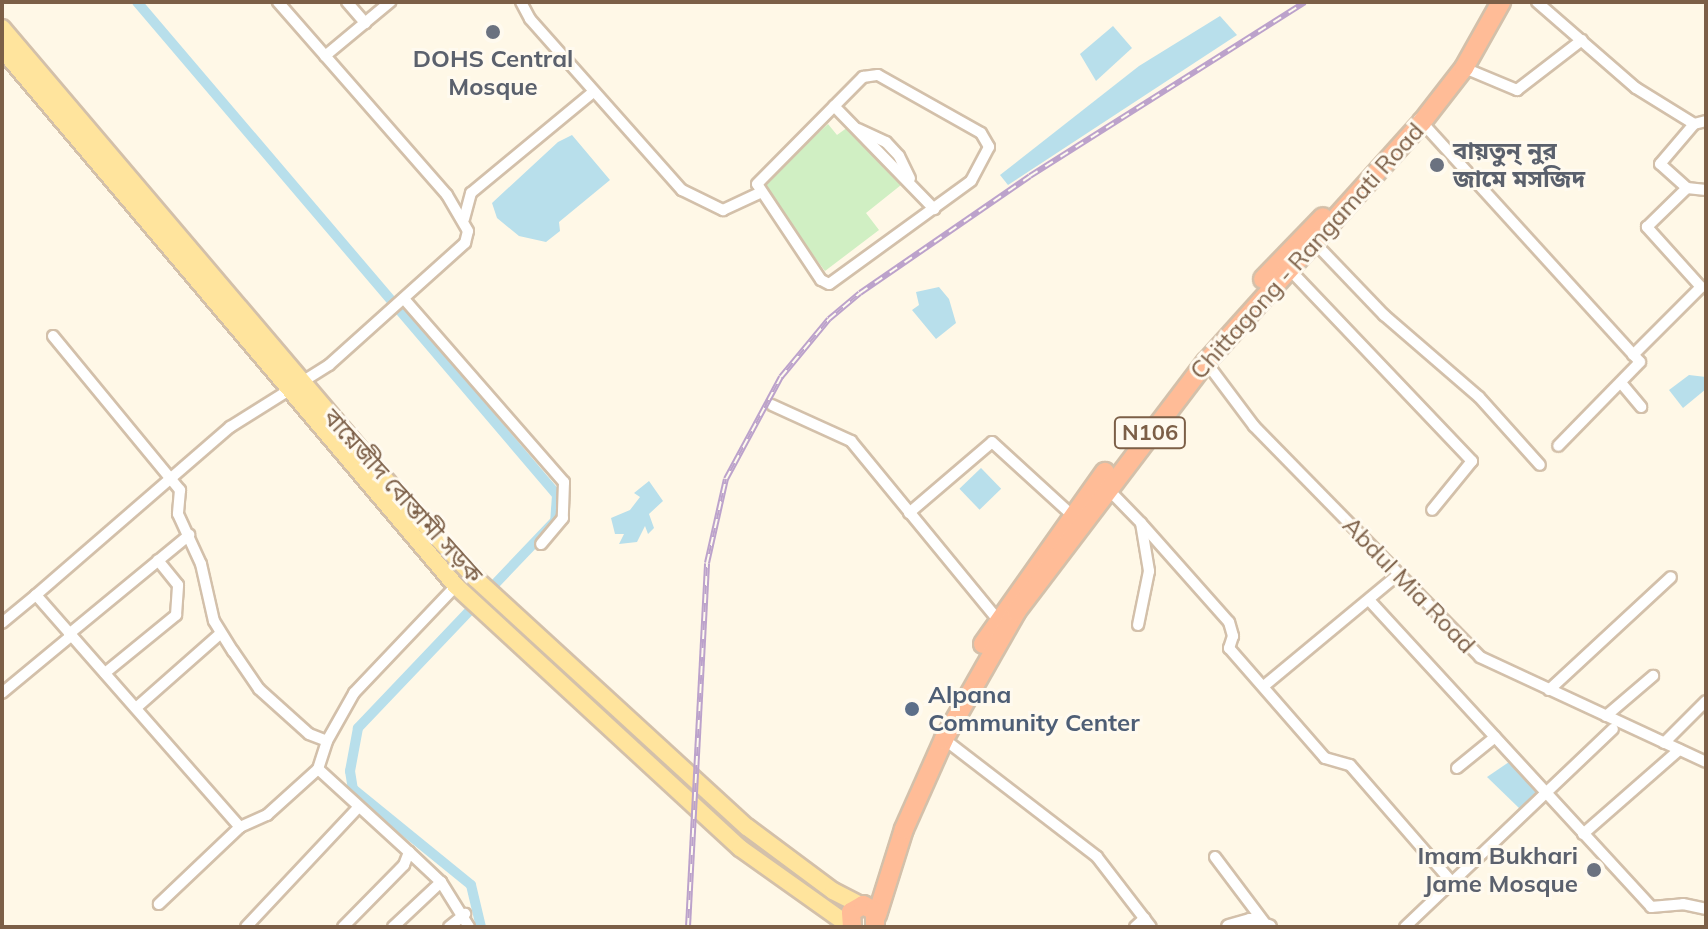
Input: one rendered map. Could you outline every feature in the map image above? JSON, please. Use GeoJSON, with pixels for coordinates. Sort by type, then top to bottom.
{"type":"FeatureCollection","features":[{"type":"Feature","properties":{"kind":"highway","name":"Chittagong - Rangamati Road"},"geometry":{"type":"LineString","coordinates":[[1460,66],[1492,2]]}},
{"type":"Feature","properties":{"kind":"highway","name":"Chittagong - Rangamati Road"},"geometry":{"type":"LineString","coordinates":[[871,913],[891,837],[932,737],[997,619],[1072,515],[1194,358],[1420,120],[1460,66],[1501,2]]}},
{"type":"Feature","properties":{"kind":"highway","name":"Chittagong - Rangamati Road"},"geometry":{"type":"LineString","coordinates":[[871,913],[944,739],[1016,612],[1107,488],[1206,362],[1290,270],[1310,239]]}},
{"type":"Feature","properties":{"kind":"highway","name":"N106"},"geometry":{"type":"LineString","coordinates":[[852,927],[851,912],[871,913]]}},
{"type":"Feature","properties":{"kind":"main road","name":"বায়েজীদ বোস্তামী সড়ক"},"geometry":{"type":"LineString","coordinates":[[2,28],[459,589],[740,848],[852,927]]}},
{"type":"Feature","properties":{"kind":"main road","name":"বায়েজীদ বোস্তামী সড়ক"},"geometry":{"type":"LineString","coordinates":[[2,49],[293,384],[476,579],[747,827],[833,891],[871,913]]}},
{"type":"Feature","properties":{"kind":"main road"},"geometry":{"type":"LineString","coordinates":[[1229,927],[1250,921],[1270,927]]}},
{"type":"Feature","properties":{"kind":"street"},"geometry":{"type":"LineString","coordinates":[[2,623],[230,427],[293,384],[329,365],[399,306],[465,243],[468,231],[447,195],[278,2]]}},
{"type":"Feature","properties":{"kind":"street"},"geometry":{"type":"LineString","coordinates":[[347,2],[365,23]]}},
{"type":"Feature","properties":{"kind":"street"},"geometry":{"type":"LineString","coordinates":[[325,56],[390,2]]}},
{"type":"Feature","properties":{"kind":"street"},"geometry":{"type":"LineString","coordinates":[[521,2],[593,92],[682,190],[723,210],[759,193]]}},
{"type":"Feature","properties":{"kind":"street"},"geometry":{"type":"LineString","coordinates":[[1537,2],[1636,88],[1694,124]]}},
{"type":"Feature","properties":{"kind":"street"},"geometry":{"type":"LineString","coordinates":[[1460,66],[1517,90],[1582,40]]}},
{"type":"Feature","properties":{"kind":"street"},"geometry":{"type":"LineString","coordinates":[[878,75],[981,133],[989,147],[980,171],[934,209],[829,284],[821,280],[759,193],[759,181],[863,77],[878,75]]}},
{"type":"Feature","properties":{"kind":"street"},"geometry":{"type":"LineString","coordinates":[[463,221],[471,193],[593,92]]}},
{"type":"Feature","properties":{"kind":"street"},"geometry":{"type":"LineString","coordinates":[[834,106],[934,209]]}},
{"type":"Feature","properties":{"kind":"street"},"geometry":{"type":"LineString","coordinates":[[1420,120],[1640,365],[1558,446]]}},
{"type":"Feature","properties":{"kind":"street"},"geometry":{"type":"LineString","coordinates":[[1706,121],[1694,124],[1660,164],[1687,188],[1706,190]]}},
{"type":"Feature","properties":{"kind":"street"},"geometry":{"type":"LineString","coordinates":[[1633,355],[1703,284],[1647,227],[1687,188]]}},
{"type":"Feature","properties":{"kind":"street"},"geometry":{"type":"LineString","coordinates":[[1310,239],[1384,315],[1479,397],[1540,465]]}},
{"type":"Feature","properties":{"kind":"street"},"geometry":{"type":"LineString","coordinates":[[1290,270],[1472,461],[1432,510]]}},
{"type":"Feature","properties":{"kind":"street"},"geometry":{"type":"LineString","coordinates":[[399,306],[564,482],[563,518],[541,544]]}},
{"type":"Feature","properties":{"kind":"street"},"geometry":{"type":"LineString","coordinates":[[53,336],[180,490],[178,514],[189,535],[221,633],[259,689],[309,734],[327,741]]}},
{"type":"Feature","properties":{"kind":"street","name":"Abdul Mia Road"},"geometry":{"type":"LineString","coordinates":[[1206,362],[1254,426],[1480,657],[1706,762]]}},
{"type":"Feature","properties":{"kind":"street"},"geometry":{"type":"LineString","coordinates":[[1622,384],[1641,407]]}},
{"type":"Feature","properties":{"kind":"street"},"geometry":{"type":"LineString","coordinates":[[772,405],[851,441],[997,619]]}},
{"type":"Feature","properties":{"kind":"street"},"geometry":{"type":"LineString","coordinates":[[909,513],[992,442],[1072,515]]}},
{"type":"Feature","properties":{"kind":"street"},"geometry":{"type":"LineString","coordinates":[[1107,488],[1229,622],[1233,636],[1229,648],[1325,758],[1350,765],[1451,881]]}},
{"type":"Feature","properties":{"kind":"street"},"geometry":{"type":"LineString","coordinates":[[1138,625],[1149,571],[1141,523]]}},
{"type":"Feature","properties":{"kind":"street"},"geometry":{"type":"LineString","coordinates":[[2,693],[189,535]]}},
{"type":"Feature","properties":{"kind":"street"},"geometry":{"type":"LineString","coordinates":[[105,673],[176,615],[178,585],[158,560]]}},
{"type":"Feature","properties":{"kind":"street"},"geometry":{"type":"LineString","coordinates":[[1264,686],[1399,574]]}},
{"type":"Feature","properties":{"kind":"street"},"geometry":{"type":"LineString","coordinates":[[1549,690],[1671,577]]}},
{"type":"Feature","properties":{"kind":"street"},"geometry":{"type":"LineString","coordinates":[[159,904],[240,827],[267,815],[318,769],[327,741],[354,693],[459,589]]}},
{"type":"Feature","properties":{"kind":"street"},"geometry":{"type":"LineString","coordinates":[[36,595],[240,827]]}},
{"type":"Feature","properties":{"kind":"street"},"geometry":{"type":"LineString","coordinates":[[1369,600],[1651,907],[1683,904],[1706,909]]}},
{"type":"Feature","properties":{"kind":"street"},"geometry":{"type":"LineString","coordinates":[[136,708],[221,633]]}},
{"type":"Feature","properties":{"kind":"street"},"geometry":{"type":"LineString","coordinates":[[1606,716],[1653,676]]}},
{"type":"Feature","properties":{"kind":"street"},"geometry":{"type":"LineString","coordinates":[[1664,743],[1706,701]]}},
{"type":"Feature","properties":{"kind":"street"},"geometry":{"type":"LineString","coordinates":[[1405,927],[1544,791],[1613,729]]}},
{"type":"Feature","properties":{"kind":"street"},"geometry":{"type":"LineString","coordinates":[[1457,768],[1495,737]]}},
{"type":"Feature","properties":{"kind":"street"},"geometry":{"type":"LineString","coordinates":[[944,739],[1097,857],[1148,922],[1135,927]]}},
{"type":"Feature","properties":{"kind":"street"},"geometry":{"type":"LineString","coordinates":[[1583,834],[1679,750]]}},
{"type":"Feature","properties":{"kind":"street"},"geometry":{"type":"LineString","coordinates":[[318,769],[357,809],[441,882],[465,914],[469,927]]}},
{"type":"Feature","properties":{"kind":"street"},"geometry":{"type":"LineString","coordinates":[[246,927],[357,809]]}},
{"type":"Feature","properties":{"kind":"street"},"geometry":{"type":"LineString","coordinates":[[343,927],[404,865],[409,852]]}},
{"type":"Feature","properties":{"kind":"street"},"geometry":{"type":"LineString","coordinates":[[1215,857],[1252,912],[1270,927]]}},
{"type":"Feature","properties":{"kind":"street"},"geometry":{"type":"LineString","coordinates":[[393,927],[441,882]]}},
{"type":"Feature","properties":{"kind":"street"},"geometry":{"type":"LineString","coordinates":[[449,927],[465,914]]}},
{"type":"Feature","properties":{"kind":"green space"},"geometry":{"type":"Polygon","coordinates":[[[828,124],[837,135],[848,127],[901,185],[866,213],[879,230],[825,271],[761,186],[828,124]]]}},
{"type":"Feature","properties":{"kind":"water"},"geometry":{"type":"Polygon","coordinates":[[[1220,16],[1237,35],[1008,185],[1000,175],[1139,66],[1220,16]]]}},
{"type":"Feature","properties":{"kind":"water"},"geometry":{"type":"Polygon","coordinates":[[[1113,26],[1132,48],[1096,81],[1080,54],[1113,26]]]}},
{"type":"Feature","properties":{"kind":"water"},"geometry":{"type":"Polygon","coordinates":[[[572,135],[610,180],[559,222],[560,231],[546,242],[519,236],[497,218],[492,203],[558,142],[572,135]]]}},
{"type":"Feature","properties":{"kind":"water"},"geometry":{"type":"Polygon","coordinates":[[[939,287],[949,299],[956,323],[936,339],[912,310],[919,305],[916,292],[939,287]]]}},
{"type":"Feature","properties":{"kind":"water"},"geometry":{"type":"Polygon","coordinates":[[[1689,375],[1706,377],[1706,389],[1683,408],[1669,390],[1689,375]]]}},
{"type":"Feature","properties":{"kind":"water"},"geometry":{"type":"Polygon","coordinates":[[[981,468],[1001,489],[980,510],[959,489],[981,468]]]}},
{"type":"Feature","properties":{"kind":"water"},"geometry":{"type":"Polygon","coordinates":[[[649,481],[663,501],[649,514],[654,528],[648,534],[645,526],[637,542],[619,544],[624,534],[615,534],[611,518],[630,510],[640,497],[634,493],[649,481]]]}},
{"type":"Feature","properties":{"kind":"water"},"geometry":{"type":"Polygon","coordinates":[[[1509,762],[1537,793],[1520,809],[1487,777],[1509,762]]]}},
{"type":"Feature","properties":{"kind":"waterway"},"geometry":{"type":"LineString","coordinates":[[137,2],[557,495],[555,521],[358,728],[350,771],[353,789],[471,885],[481,927]]}},
{"type":"Feature","properties":{"kind":"railway"},"geometry":{"type":"LineString","coordinates":[[688,927],[707,563],[726,479],[781,377],[829,319],[860,293],[1030,176],[1305,2]]}},
{"type":"Feature","properties":{"kind":"place","name":"DOHS Central Mosque"},"geometry":{"type":"Point","coordinates":[493,32]}},
{"type":"Feature","properties":{"kind":"place","name":"বায়তুন্ নুর জামে মসজিদ"},"geometry":{"type":"Point","coordinates":[1437,165]}},
{"type":"Feature","properties":{"kind":"place","name":"Alpana Community Center"},"geometry":{"type":"Point","coordinates":[912,709]}},
{"type":"Feature","properties":{"kind":"place","name":"Imam Bukhari Jame Mosque"},"geometry":{"type":"Point","coordinates":[1594,870]}}]}
